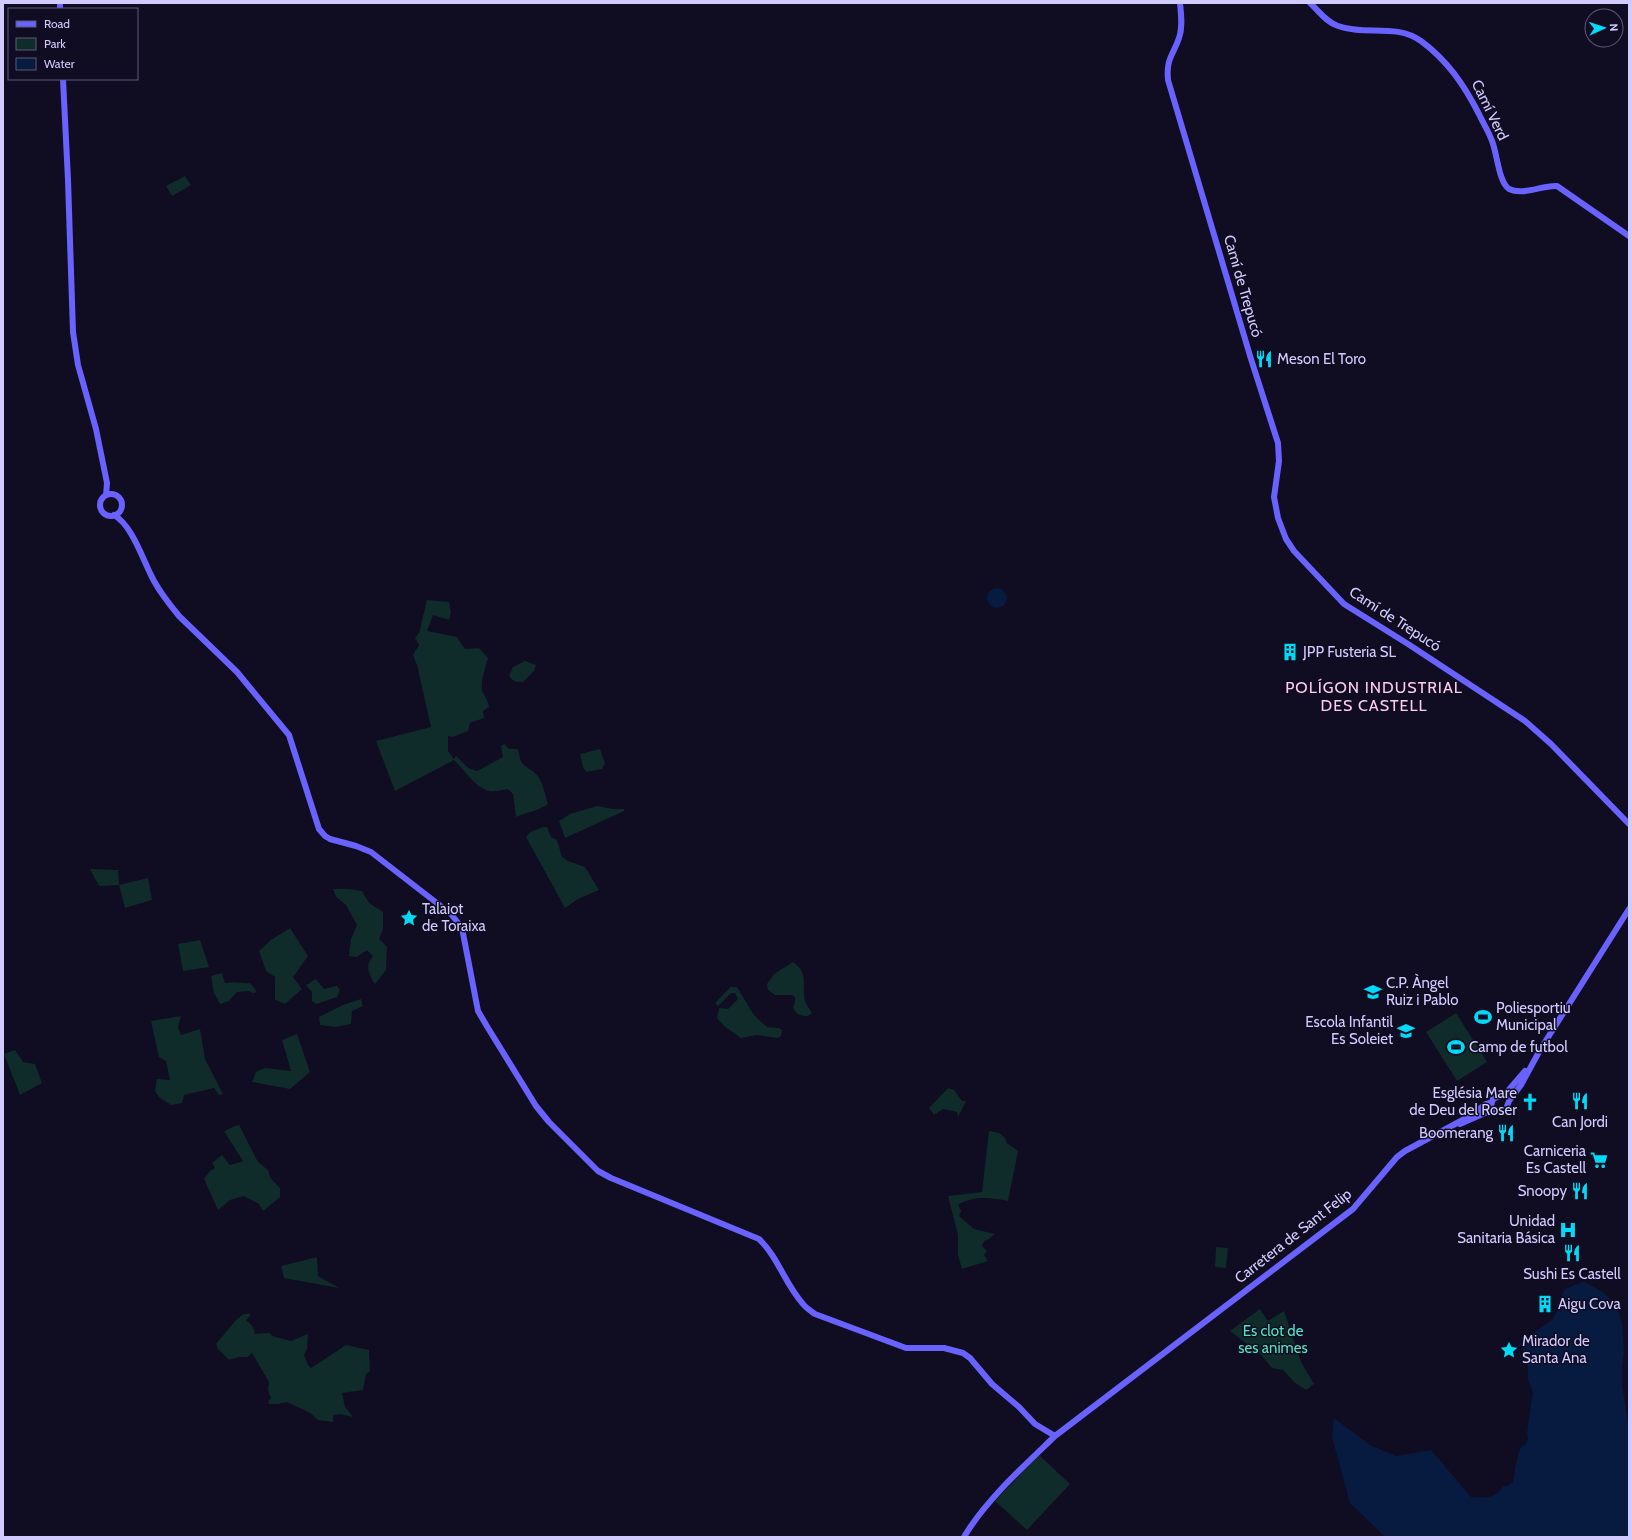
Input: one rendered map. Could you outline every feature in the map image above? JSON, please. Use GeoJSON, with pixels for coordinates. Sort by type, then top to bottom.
{"type":"FeatureCollection","features":[{"type":"Feature","properties":{"kind":"main road","name":"Camí de Trepucó"},"geometry":{"type":"LineString","coordinates":[[1180,3],[1180,37],[1167,67],[1168,80],[1251,359],[1278,443],[1279,461],[1274,497],[1278,518],[1286,538],[1294,551],[1344,604],[1525,721],[1551,744],[1629,824]]}},
{"type":"Feature","properties":{"kind":"main road","name":"Camí Verd"},"geometry":{"type":"LineString","coordinates":[[1310,3],[1326,19],[1338,26],[1350,29],[1390,30],[1403,33],[1418,39],[1435,51],[1452,69],[1470,96],[1492,140],[1497,155],[1501,177],[1505,186],[1510,190],[1526,191],[1548,185],[1557,186],[1629,236]]}},
{"type":"Feature","properties":{"kind":"main road"},"geometry":{"type":"LineString","coordinates":[[63,80],[68,180],[72,319],[78,365],[96,429],[107,483],[106,495],[101,501],[101,509],[108,515],[114,515],[120,511]]}},
{"type":"Feature","properties":{"kind":"main road"},"geometry":{"type":"LineString","coordinates":[[107,483],[122,502],[120,511],[123,522],[136,543],[157,586],[171,607],[237,672],[289,735],[319,829],[325,836],[371,852],[457,920],[462,928],[478,1011],[536,1106],[549,1122],[598,1171],[611,1178],[759,1238],[767,1247],[803,1305],[815,1314],[906,1348],[944,1348],[963,1353],[970,1358],[992,1384],[1019,1407],[1035,1424],[1055,1436]]}},
{"type":"Feature","properties":{"kind":"main road"},"geometry":{"type":"LineString","coordinates":[[106,495],[116,495]]}},
{"type":"Feature","properties":{"kind":"main road"},"geometry":{"type":"LineString","coordinates":[[114,515],[123,522]]}},
{"type":"Feature","properties":{"kind":"main road"},"geometry":{"type":"LineString","coordinates":[[1494,1111],[1492,1108],[1492,1102],[1495,1098],[1503,1095],[1517,1082],[1540,1050],[1629,909]]}},
{"type":"Feature","properties":{"kind":"main road"},"geometry":{"type":"LineString","coordinates":[[1440,1132],[1494,1111],[1499,1113],[1504,1111],[1509,1101],[1521,1085],[1540,1050]]}},
{"type":"Feature","properties":{"kind":"main road"},"geometry":{"type":"LineString","coordinates":[[1503,1095],[1507,1097],[1509,1101]]}},
{"type":"Feature","properties":{"kind":"main road","name":"Carretera de Sant Felip"},"geometry":{"type":"LineString","coordinates":[[964,1537],[980,1513],[1034,1455],[1055,1436],[1353,1209],[1397,1157],[1470,1116],[1486,1104],[1492,1102]]}},
{"type":"Feature","properties":{"kind":"green space"},"geometry":{"type":"Polygon","coordinates":[[[185,176],[191,185],[172,196],[166,186],[185,176]]]}},
{"type":"Feature","properties":{"kind":"green space"},"geometry":{"type":"Polygon","coordinates":[[[427,600],[449,602],[451,613],[449,620],[433,615],[427,631],[457,637],[465,649],[479,648],[488,658],[483,675],[482,689],[489,707],[483,711],[484,718],[470,723],[468,731],[453,737],[448,736],[448,751],[454,759],[456,756],[468,768],[477,771],[503,757],[501,746],[504,744],[509,749],[517,749],[522,763],[536,774],[540,780],[544,788],[548,804],[537,810],[516,817],[513,794],[508,789],[489,791],[484,789],[474,782],[454,760],[395,791],[376,741],[431,727],[417,665],[413,655],[419,645],[415,638],[419,633],[427,600]]]}},
{"type":"Feature","properties":{"kind":"green space"},"geometry":{"type":"Polygon","coordinates":[[[525,661],[536,665],[534,671],[523,682],[514,681],[509,676],[513,667],[525,661]]]}},
{"type":"Feature","properties":{"kind":"green space"},"geometry":{"type":"Polygon","coordinates":[[[600,749],[605,763],[602,769],[586,772],[583,767],[580,754],[600,749]]]}},
{"type":"Feature","properties":{"kind":"green space"},"geometry":{"type":"Polygon","coordinates":[[[597,806],[613,809],[624,809],[624,811],[565,838],[559,821],[570,814],[597,806]]]}},
{"type":"Feature","properties":{"kind":"green space"},"geometry":{"type":"Polygon","coordinates":[[[547,827],[551,837],[557,840],[562,857],[568,861],[585,867],[599,890],[578,899],[565,908],[526,837],[530,832],[547,827]]]}},
{"type":"Feature","properties":{"kind":"green space"},"geometry":{"type":"Polygon","coordinates":[[[90,869],[118,870],[119,885],[99,886],[90,869]]]}},
{"type":"Feature","properties":{"kind":"green space"},"geometry":{"type":"Polygon","coordinates":[[[148,878],[152,900],[125,908],[119,885],[148,878]]]}},
{"type":"Feature","properties":{"kind":"green space"},"geometry":{"type":"Polygon","coordinates":[[[333,889],[362,891],[369,903],[383,912],[383,929],[379,939],[387,947],[386,970],[375,984],[368,970],[369,963],[373,956],[367,950],[357,957],[349,956],[351,939],[357,925],[346,905],[336,897],[333,889]]]}},
{"type":"Feature","properties":{"kind":"green space"},"geometry":{"type":"Polygon","coordinates":[[[290,928],[308,956],[293,977],[302,989],[285,1004],[275,1000],[275,977],[266,971],[259,951],[271,940],[290,928]]]}},
{"type":"Feature","properties":{"kind":"green space"},"geometry":{"type":"Polygon","coordinates":[[[200,940],[209,967],[183,971],[178,944],[200,940]]]}},
{"type":"Feature","properties":{"kind":"green space"},"geometry":{"type":"Polygon","coordinates":[[[793,962],[798,966],[803,975],[805,1001],[812,1013],[808,1016],[797,1014],[793,1008],[795,997],[792,995],[775,995],[768,990],[767,984],[774,974],[793,962]]]}},
{"type":"Feature","properties":{"kind":"green space"},"geometry":{"type":"Polygon","coordinates":[[[222,973],[225,983],[250,983],[257,992],[237,992],[229,1001],[220,1004],[214,993],[211,976],[222,973]]]}},
{"type":"Feature","properties":{"kind":"green space"},"geometry":{"type":"Polygon","coordinates":[[[316,979],[324,989],[337,986],[340,990],[337,997],[316,1004],[312,1001],[312,992],[306,985],[316,979]]]}},
{"type":"Feature","properties":{"kind":"green space"},"geometry":{"type":"Polygon","coordinates":[[[731,987],[737,987],[754,1015],[767,1027],[779,1028],[782,1030],[781,1036],[777,1038],[757,1035],[741,1038],[724,1026],[717,1018],[719,1008],[728,1009],[738,999],[735,993],[731,993],[718,1006],[715,1003],[731,987]]]}},
{"type":"Feature","properties":{"kind":"green space"},"geometry":{"type":"Polygon","coordinates":[[[361,999],[363,1006],[352,1011],[351,1024],[335,1027],[320,1025],[319,1017],[343,1005],[361,999]]]}},
{"type":"Feature","properties":{"kind":"green space","name":"Camp de futbol"},"geometry":{"type":"Polygon","coordinates":[[[1456,1013],[1487,1062],[1457,1081],[1426,1032],[1456,1013]]]}},
{"type":"Feature","properties":{"kind":"green space"},"geometry":{"type":"Polygon","coordinates":[[[181,1016],[178,1027],[181,1035],[200,1029],[205,1059],[223,1094],[219,1095],[214,1088],[184,1095],[182,1103],[171,1105],[159,1097],[155,1091],[157,1079],[170,1080],[166,1061],[159,1057],[151,1021],[181,1016]]]}},
{"type":"Feature","properties":{"kind":"green space"},"geometry":{"type":"Polygon","coordinates":[[[297,1034],[310,1072],[290,1089],[252,1082],[256,1072],[265,1068],[291,1071],[282,1040],[297,1034]]]}},
{"type":"Feature","properties":{"kind":"green space"},"geometry":{"type":"Polygon","coordinates":[[[15,1050],[23,1062],[35,1064],[42,1083],[20,1095],[4,1054],[15,1050]]]}},
{"type":"Feature","properties":{"kind":"green space"},"geometry":{"type":"Polygon","coordinates":[[[948,1088],[954,1090],[962,1101],[966,1101],[958,1117],[957,1112],[943,1109],[934,1115],[929,1108],[948,1088]]]}},
{"type":"Feature","properties":{"kind":"green space"},"geometry":{"type":"Polygon","coordinates":[[[239,1125],[258,1162],[268,1170],[271,1179],[280,1188],[280,1197],[263,1211],[259,1204],[244,1196],[230,1200],[218,1210],[204,1179],[210,1171],[215,1168],[212,1163],[222,1155],[230,1165],[243,1161],[224,1131],[239,1125]]]}},
{"type":"Feature","properties":{"kind":"green space"},"geometry":{"type":"Polygon","coordinates":[[[989,1131],[999,1133],[1005,1138],[1007,1143],[1018,1151],[1008,1201],[983,1198],[970,1200],[958,1205],[961,1211],[959,1216],[974,1229],[995,1234],[984,1241],[982,1246],[987,1251],[984,1255],[988,1261],[962,1269],[958,1255],[958,1235],[948,1196],[982,1192],[989,1131]]]}},
{"type":"Feature","properties":{"kind":"green space"},"geometry":{"type":"Polygon","coordinates":[[[1216,1247],[1228,1248],[1226,1268],[1215,1267],[1216,1247]]]}},
{"type":"Feature","properties":{"kind":"green space"},"geometry":{"type":"Polygon","coordinates":[[[317,1257],[318,1276],[339,1288],[284,1278],[281,1266],[317,1257]]]}},
{"type":"Feature","properties":{"kind":"green space","name":"Es clot de ses animes"},"geometry":{"type":"Polygon","coordinates":[[[1260,1309],[1268,1321],[1284,1311],[1301,1362],[1314,1384],[1306,1390],[1294,1382],[1283,1370],[1272,1368],[1262,1356],[1230,1331],[1260,1309]]]}},
{"type":"Feature","properties":{"kind":"green space"},"geometry":{"type":"Polygon","coordinates":[[[244,1314],[250,1314],[246,1320],[254,1329],[255,1334],[270,1333],[272,1336],[291,1341],[308,1334],[307,1349],[304,1355],[308,1365],[311,1368],[346,1345],[369,1350],[370,1371],[366,1374],[363,1390],[342,1393],[345,1407],[353,1417],[340,1414],[333,1415],[333,1422],[318,1420],[310,1413],[287,1402],[269,1404],[268,1402],[271,1398],[268,1390],[269,1382],[252,1353],[248,1357],[239,1357],[229,1360],[218,1349],[216,1344],[237,1319],[244,1314]]]}},
{"type":"Feature","properties":{"kind":"green space"},"geometry":{"type":"Polygon","coordinates":[[[1039,1455],[1070,1484],[1027,1530],[995,1501],[1039,1455]]]}},
{"type":"Feature","properties":{"kind":"water"},"geometry":{"type":"Polygon","coordinates":[[[997,588],[1004,591],[1007,598],[1004,605],[997,608],[990,605],[987,598],[990,591],[997,588]]]}},
{"type":"Feature","properties":{"kind":"water"},"geometry":{"type":"Polygon","coordinates":[[[1585,1282],[1603,1292],[1611,1300],[1618,1310],[1622,1324],[1624,1352],[1622,1385],[1629,1426],[1629,1537],[1385,1537],[1350,1503],[1332,1437],[1334,1418],[1370,1445],[1396,1456],[1431,1450],[1471,1497],[1489,1497],[1497,1493],[1503,1486],[1507,1486],[1513,1482],[1518,1454],[1526,1440],[1524,1433],[1531,1392],[1526,1381],[1526,1367],[1520,1357],[1518,1346],[1532,1331],[1550,1318],[1565,1289],[1585,1282]]]}},
{"type":"Feature","properties":{"kind":"pier"},"geometry":{"type":"Polygon","coordinates":[[[1563,1295],[1564,1298],[1552,1320],[1533,1333],[1523,1343],[1523,1352],[1521,1353],[1528,1367],[1528,1380],[1533,1392],[1527,1433],[1528,1440],[1524,1446],[1522,1445],[1526,1440],[1524,1433],[1531,1392],[1526,1381],[1526,1367],[1518,1349],[1532,1331],[1550,1318],[1563,1295]]]}},
{"type":"Feature","properties":{"kind":"place","name":"Meson El Toro"},"geometry":{"type":"Point","coordinates":[1264,359]}},
{"type":"Feature","properties":{"kind":"place","name":"JPP Fusteria SL"},"geometry":{"type":"Point","coordinates":[1290,652]}},
{"type":"Feature","properties":{"kind":"place","name":"Talaiot de Toraixa"},"geometry":{"type":"Point","coordinates":[409,918]}},
{"type":"Feature","properties":{"kind":"place","name":"C.P. Àngel Ruiz i Pablo"},"geometry":{"type":"Point","coordinates":[1373,992]}},
{"type":"Feature","properties":{"kind":"place","name":"Poliesportiu Municipal"},"geometry":{"type":"Point","coordinates":[1483,1017]}},
{"type":"Feature","properties":{"kind":"place","name":"Escola Infantil Es Soleiet"},"geometry":{"type":"Point","coordinates":[1406,1031]}},
{"type":"Feature","properties":{"kind":"place","name":"Camp de futbol"},"geometry":{"type":"Point","coordinates":[1456,1047]}},
{"type":"Feature","properties":{"kind":"place","name":"Can Jordi"},"geometry":{"type":"Point","coordinates":[1580,1101]}},
{"type":"Feature","properties":{"kind":"place","name":"Església Mare de Deu del Roser"},"geometry":{"type":"Point","coordinates":[1530,1102]}},
{"type":"Feature","properties":{"kind":"place","name":"Boomerang"},"geometry":{"type":"Point","coordinates":[1506,1133]}},
{"type":"Feature","properties":{"kind":"place","name":"Carniceria Es Castell"},"geometry":{"type":"Point","coordinates":[1599,1160]}},
{"type":"Feature","properties":{"kind":"place","name":"Snoopy"},"geometry":{"type":"Point","coordinates":[1580,1191]}},
{"type":"Feature","properties":{"kind":"place","name":"Unidad Sanitaria Básica"},"geometry":{"type":"Point","coordinates":[1568,1230]}},
{"type":"Feature","properties":{"kind":"place","name":"Sushi Es Castell"},"geometry":{"type":"Point","coordinates":[1572,1253]}},
{"type":"Feature","properties":{"kind":"place","name":"Aigu Cova"},"geometry":{"type":"Point","coordinates":[1545,1304]}},
{"type":"Feature","properties":{"kind":"place","name":"Mirador de Santa Ana"},"geometry":{"type":"Point","coordinates":[1509,1350]}},
{"type":"Feature","properties":{"kind":"district","name":"POLÍGON INDUSTRIAL DES CASTELL"},"geometry":{"type":"Point","coordinates":[1374,696]}}]}
